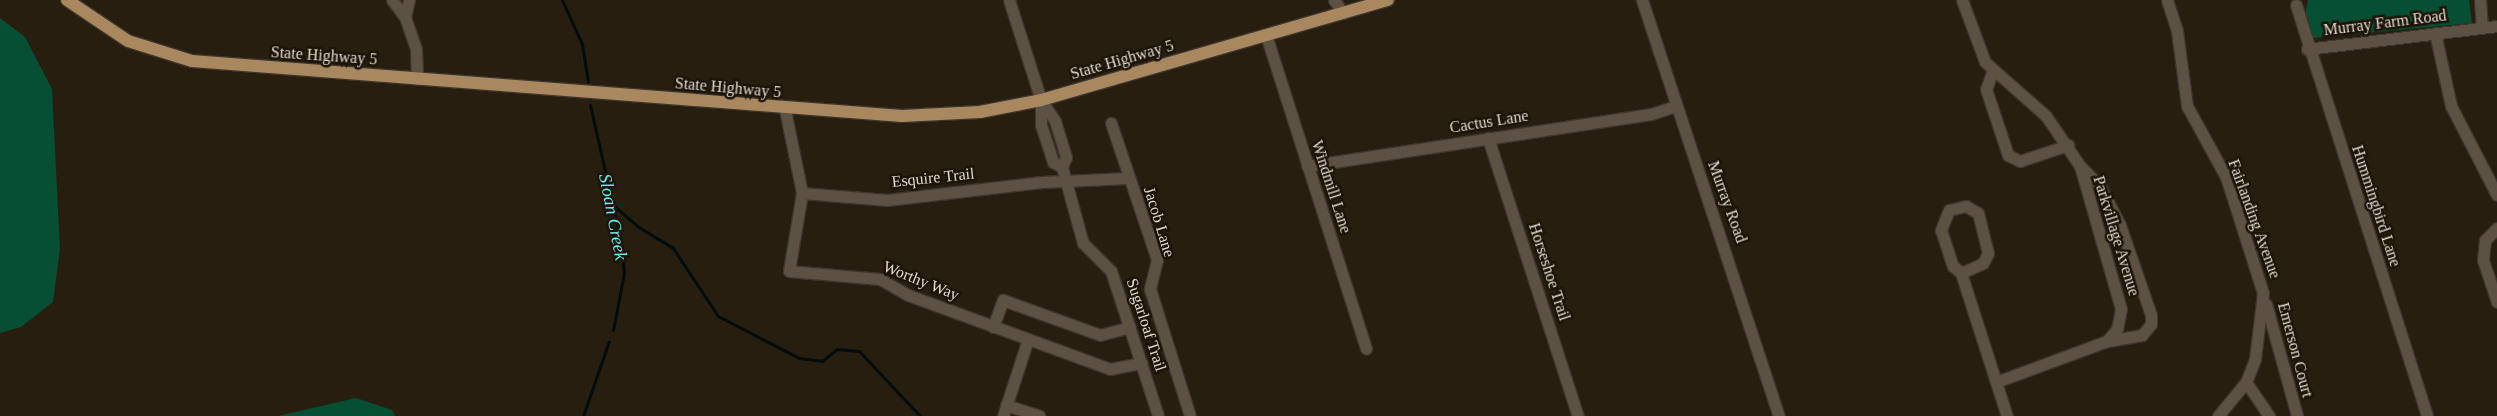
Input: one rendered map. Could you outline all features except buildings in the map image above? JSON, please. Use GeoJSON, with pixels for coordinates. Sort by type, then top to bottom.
{"type":"FeatureCollection","features":[{"type":"Feature","properties":{"kind":"main road","name":"State Highway 5"},"geometry":{"type":"LineString","coordinates":[[67,0],[128,41],[181,60],[784,110],[931,116],[980,112],[1041,100],[1266,35],[1345,6],[1388,0]]}},
{"type":"Feature","properties":{"kind":"street"},"geometry":{"type":"LineString","coordinates":[[392,0],[405,17],[416,49],[417,79]]}},
{"type":"Feature","properties":{"kind":"street"},"geometry":{"type":"LineString","coordinates":[[405,17],[409,0]]}},
{"type":"Feature","properties":{"kind":"street","name":"Sugarloaf Trail"},"geometry":{"type":"LineString","coordinates":[[1009,0],[1041,100],[1041,125],[1054,162],[1062,167],[1083,242],[1111,270],[1158,416]]}},
{"type":"Feature","properties":{"kind":"street"},"geometry":{"type":"LineString","coordinates":[[1334,0],[1345,6]]}},
{"type":"Feature","properties":{"kind":"street","name":"Murray Road"},"geometry":{"type":"LineString","coordinates":[[1642,0],[1675,106],[1728,252],[1779,416]]}},
{"type":"Feature","properties":{"kind":"street","name":"Parkvillage Avenue"},"geometry":{"type":"LineString","coordinates":[[1962,0],[1976,43],[1993,70],[2046,116],[2068,145],[2080,166],[2121,309],[2117,329],[2107,341]]}},
{"type":"Feature","properties":{"kind":"street","name":"Fairlanding Avenue"},"geometry":{"type":"LineString","coordinates":[[2167,0],[2177,31],[2187,106],[2226,177],[2263,293],[2261,334],[2246,382],[2218,416]]}},
{"type":"Feature","properties":{"kind":"street"},"geometry":{"type":"LineString","coordinates":[[2480,0],[2482,27]]}},
{"type":"Feature","properties":{"kind":"street","name":"Hummingbird Lane"},"geometry":{"type":"LineString","coordinates":[[2294,2],[2307,49],[2427,416]]}},
{"type":"Feature","properties":{"kind":"street","name":"Murray Farm Road"},"geometry":{"type":"LineString","coordinates":[[2307,49],[2497,26]]}},
{"type":"Feature","properties":{"kind":"street"},"geometry":{"type":"LineString","coordinates":[[2435,33],[2450,106],[2497,195]]}},
{"type":"Feature","properties":{"kind":"street","name":"Windmill Lane"},"geometry":{"type":"LineString","coordinates":[[1266,35],[1366,348]]}},
{"type":"Feature","properties":{"kind":"street"},"geometry":{"type":"LineString","coordinates":[[1993,70],[1986,89],[2008,155],[2020,161],[2068,145]]}},
{"type":"Feature","properties":{"kind":"street","name":"Cactus Lane"},"geometry":{"type":"LineString","coordinates":[[1307,166],[1652,114],[1675,106]]}},
{"type":"Feature","properties":{"kind":"street","name":"Worthy Way"},"geometry":{"type":"LineString","coordinates":[[784,110],[788,138],[802,193],[789,271],[880,279],[908,295],[1110,369],[1141,363]]}},
{"type":"Feature","properties":{"kind":"street","name":"Jacob Lane"},"geometry":{"type":"LineString","coordinates":[[1111,124],[1156,260],[1150,289],[1190,416]]}},
{"type":"Feature","properties":{"kind":"street","name":"Horseshoe Trail"},"geometry":{"type":"LineString","coordinates":[[1488,138],[1578,416]]}},
{"type":"Feature","properties":{"kind":"street","name":"Parkvillage Avenue"},"geometry":{"type":"LineString","coordinates":[[1996,382],[2107,341],[2142,335],[2151,324],[2150,315],[2120,226],[2100,186],[2080,166]]}},
{"type":"Feature","properties":{"kind":"street","name":"Esquire Trail"},"geometry":{"type":"LineString","coordinates":[[802,193],[887,200],[1042,182],[1066,184],[1128,178]]}},
{"type":"Feature","properties":{"kind":"street"},"geometry":{"type":"LineString","coordinates":[[1960,273],[1983,263],[1988,253],[1978,213],[1966,206],[1949,210],[1941,222],[1953,266],[1960,273],[2007,416]]}},
{"type":"Feature","properties":{"kind":"street"},"geometry":{"type":"LineString","coordinates":[[2497,228],[2484,240],[2483,260],[2497,302]]}},
{"type":"Feature","properties":{"kind":"street","name":"Emerson Court"},"geometry":{"type":"LineString","coordinates":[[2263,293],[2297,416]]}},
{"type":"Feature","properties":{"kind":"street"},"geometry":{"type":"LineString","coordinates":[[993,327],[1003,300],[1100,335],[1130,327]]}},
{"type":"Feature","properties":{"kind":"street"},"geometry":{"type":"LineString","coordinates":[[1028,339],[1005,410],[1039,416]]}},
{"type":"Feature","properties":{"kind":"street"},"geometry":{"type":"LineString","coordinates":[[2246,382],[2269,416]]}},
{"type":"Feature","properties":{"kind":"green space"},"geometry":{"type":"Polygon","coordinates":[[[2308,0],[2469,0],[2472,23],[2314,38],[2304,20],[2308,0]]]}},
{"type":"Feature","properties":{"kind":"green space"},"geometry":{"type":"Polygon","coordinates":[[[0,18],[25,37],[52,89],[60,249],[53,302],[21,327],[0,333],[0,18]]]}},
{"type":"Feature","properties":{"kind":"green space"},"geometry":{"type":"Polygon","coordinates":[[[356,398],[392,410],[395,416],[278,416],[356,398]]]}},
{"type":"Feature","properties":{"kind":"waterway","name":"Sloan Creek"},"geometry":{"type":"LineString","coordinates":[[562,0],[582,44],[588,82]]}},
{"type":"Feature","properties":{"kind":"waterway","name":"Sloan Creek"},"geometry":{"type":"LineString","coordinates":[[590,105],[621,241],[624,273],[613,330]]}},
{"type":"Feature","properties":{"kind":"waterway"},"geometry":{"type":"LineString","coordinates":[[612,204],[637,226],[673,248],[718,316],[799,358],[822,361],[837,349],[859,351],[920,416]]}},
{"type":"Feature","properties":{"kind":"waterway","name":"Sloan Creek"},"geometry":{"type":"LineString","coordinates":[[583,416],[609,341]]}}]}
